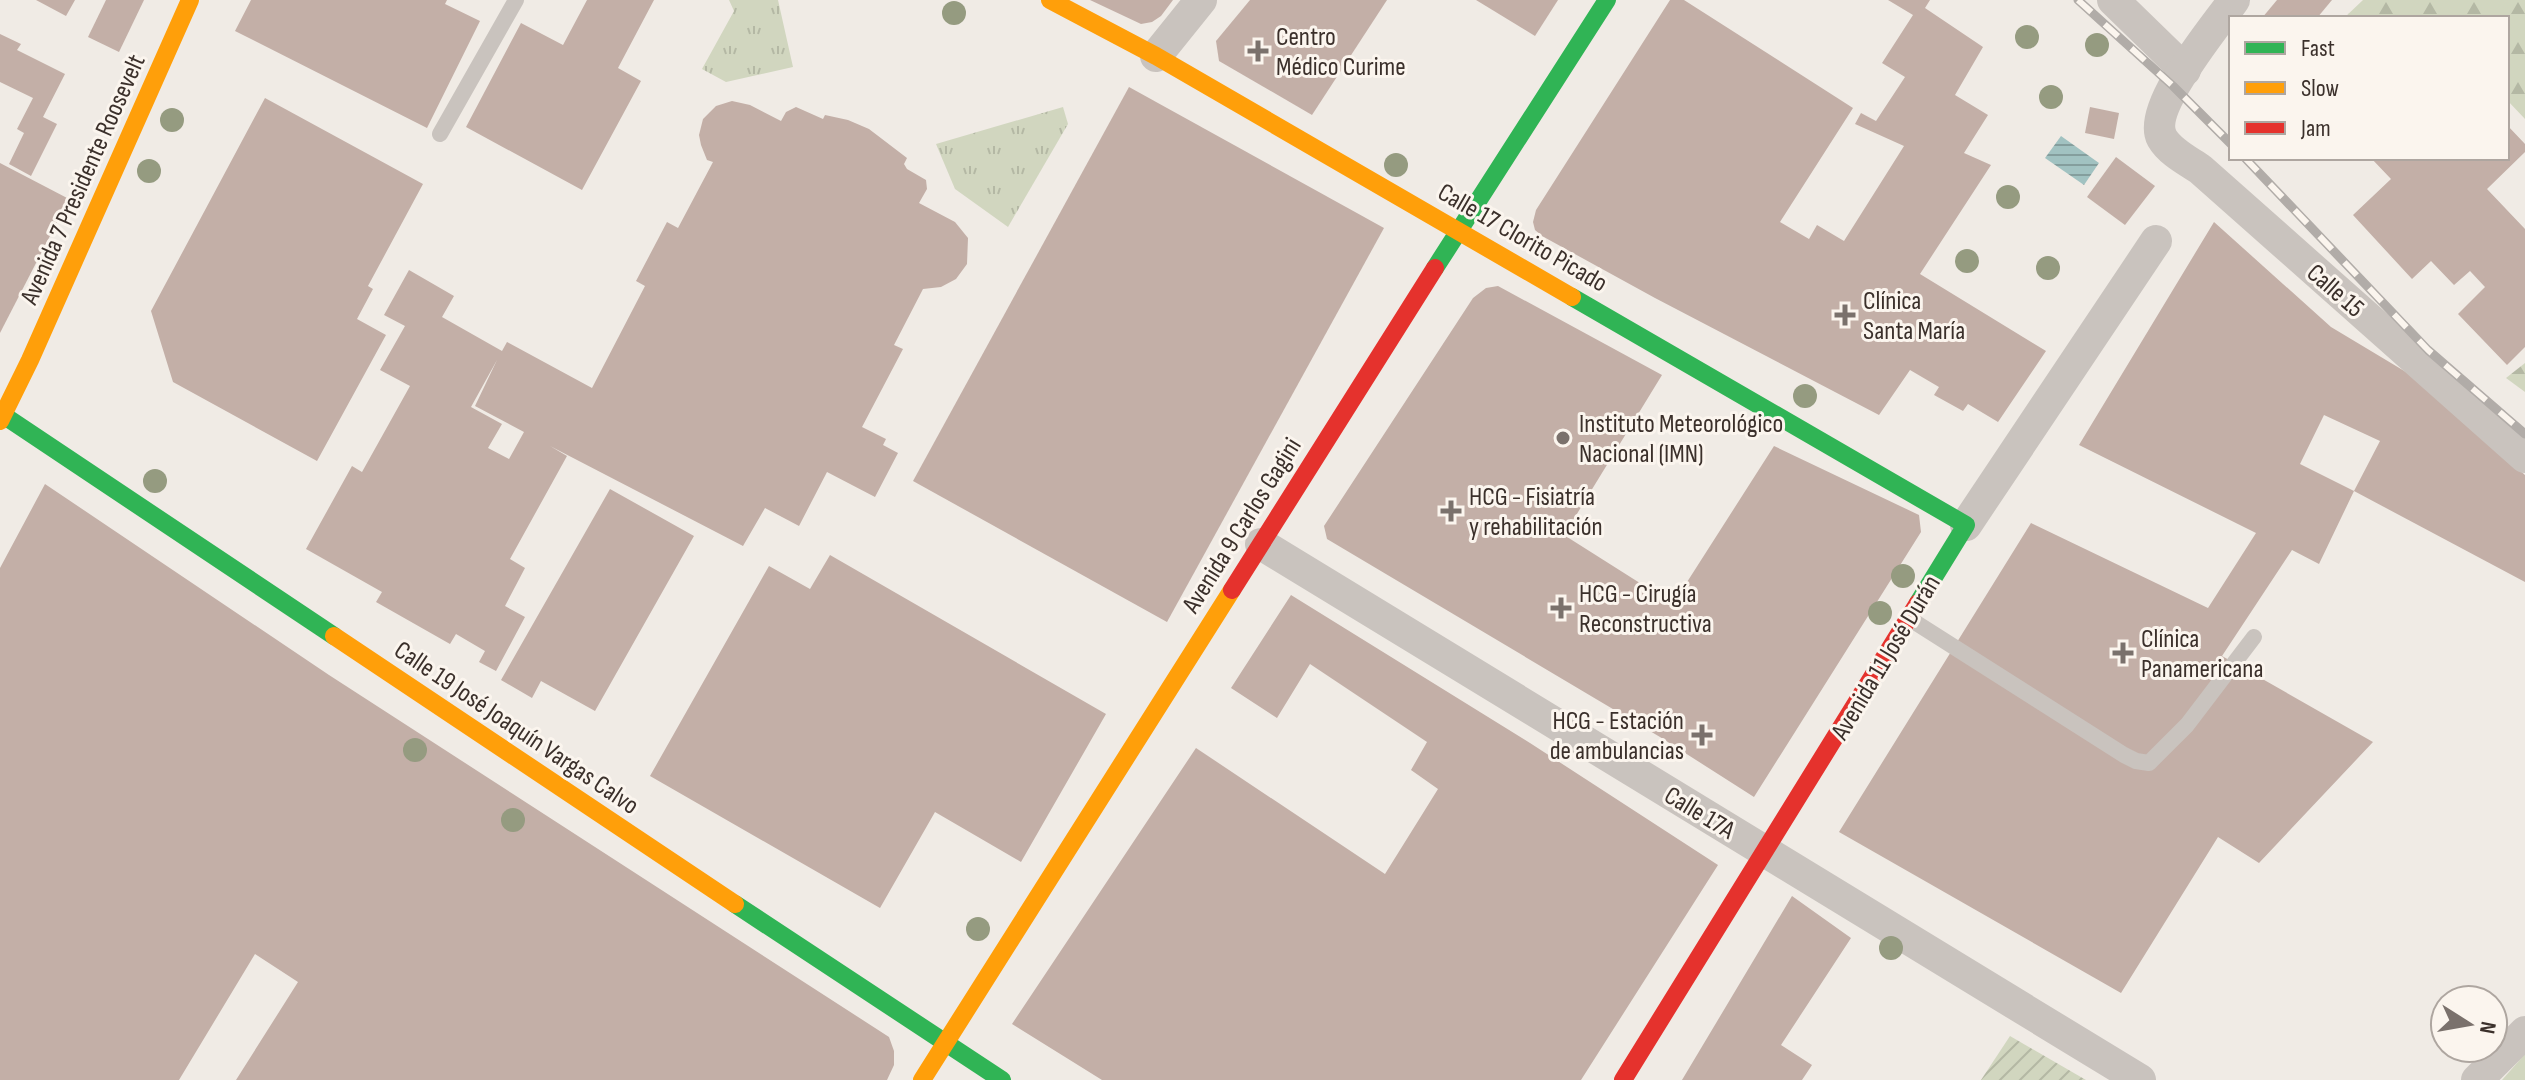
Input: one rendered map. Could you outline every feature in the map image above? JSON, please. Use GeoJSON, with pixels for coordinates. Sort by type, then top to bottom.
{"type":"FeatureCollection","features":[{"type":"Feature","properties":{"kind":"street","name":"Avenida 7 Presidente Roosevelt"},"geometry":{"type":"LineString","coordinates":[[2,418],[190,0]]}},
{"type":"Feature","properties":{"kind":"street","name":"Calle 17 Clorito Picado"},"geometry":{"type":"LineString","coordinates":[[1050,0],[1156,56],[1966,525]]}},
{"type":"Feature","properties":{"kind":"street"},"geometry":{"type":"LineString","coordinates":[[1156,56],[1201,0]]}},
{"type":"Feature","properties":{"kind":"street","name":"Avenida 9 Carlos Gagini"},"geometry":{"type":"LineString","coordinates":[[922,1080],[1607,0]]}},
{"type":"Feature","properties":{"kind":"street"},"geometry":{"type":"LineString","coordinates":[[2113,0],[2185,70],[2234,0]]}},
{"type":"Feature","properties":{"kind":"street","name":"Calle 15"},"geometry":{"type":"LineString","coordinates":[[2185,70],[2173,86],[2159,118],[2160,135],[2169,147],[2200,169],[2525,457]]}},
{"type":"Feature","properties":{"kind":"street","name":"Avenida 11 José Durán"},"geometry":{"type":"LineString","coordinates":[[1623,1080],[1966,525],[2156,241]]}},
{"type":"Feature","properties":{"kind":"street","name":"Calle 19 José Joaquín Vargas Calvo"},"geometry":{"type":"LineString","coordinates":[[2,418],[1002,1080]]}},
{"type":"Feature","properties":{"kind":"street","name":"Calle 17A"},"geometry":{"type":"LineString","coordinates":[[1261,544],[2140,1080]]}},
{"type":"Feature","properties":{"kind":"street"},"geometry":{"type":"LineString","coordinates":[[2477,1080],[2525,1032]]}},
{"type":"Feature","properties":{"kind":"lane"},"geometry":{"type":"LineString","coordinates":[[440,134],[516,0]]}},
{"type":"Feature","properties":{"kind":"lane"},"geometry":{"type":"LineString","coordinates":[[1909,618],[2124,755],[2149,763],[2187,725],[2254,637]]}},
{"type":"Feature","properties":{"kind":"green space"},"geometry":{"type":"Polygon","coordinates":[[[729,0],[778,0],[793,67],[726,82],[702,69],[734,11],[729,0]]]}},
{"type":"Feature","properties":{"kind":"green space"},"geometry":{"type":"Polygon","coordinates":[[[2363,0],[2525,0],[2525,119],[2509,102],[2509,16],[2346,16],[2363,0]]]}},
{"type":"Feature","properties":{"kind":"green space"},"geometry":{"type":"Polygon","coordinates":[[[1063,107],[1068,124],[1008,227],[955,189],[936,144],[1063,107]]]}},
{"type":"Feature","properties":{"kind":"green space"},"geometry":{"type":"Polygon","coordinates":[[[2525,363],[2525,392],[2506,378],[2525,363]]]}},
{"type":"Feature","properties":{"kind":"green space"},"geometry":{"type":"Polygon","coordinates":[[[2010,1036],[2086,1080],[1981,1080],[2010,1036]]]}},
{"type":"Feature","properties":{"kind":"green space"},"geometry":{"type":"Polygon","coordinates":[[[2525,1054],[2525,1080],[2502,1080],[2525,1054]]]}},
{"type":"Feature","properties":{"kind":"water"},"geometry":{"type":"Polygon","coordinates":[[[2061,136],[2099,163],[2084,185],[2045,158],[2061,136]]]}},
{"type":"Feature","properties":{"kind":"building"},"geometry":{"type":"Polygon","coordinates":[[[36,0],[75,0],[66,16],[36,0]]]}},
{"type":"Feature","properties":{"kind":"building"},"geometry":{"type":"Polygon","coordinates":[[[106,0],[144,0],[119,52],[88,37],[106,0]]]}},
{"type":"Feature","properties":{"kind":"building"},"geometry":{"type":"Polygon","coordinates":[[[251,0],[447,0],[445,4],[480,21],[427,128],[235,31],[251,0]]]}},
{"type":"Feature","properties":{"kind":"building"},"geometry":{"type":"Polygon","coordinates":[[[587,0],[654,0],[618,68],[641,81],[582,190],[466,127],[521,23],[563,45],[587,0]]]}},
{"type":"Feature","properties":{"kind":"building"},"geometry":{"type":"Polygon","coordinates":[[[1090,0],[1173,0],[1161,16],[1141,24],[1090,0]]]}},
{"type":"Feature","properties":{"kind":"building"},"geometry":{"type":"Polygon","coordinates":[[[1250,0],[1387,0],[1312,115],[1219,61],[1216,41],[1250,0]]]}},
{"type":"Feature","properties":{"kind":"building"},"geometry":{"type":"Polygon","coordinates":[[[1476,0],[1558,0],[1535,36],[1476,0]]]}},
{"type":"Feature","properties":{"kind":"building"},"geometry":{"type":"Polygon","coordinates":[[[1670,0],[1684,0],[1853,108],[1780,222],[1809,239],[1817,225],[1844,241],[1904,146],[1855,124],[1861,113],[1876,121],[1905,77],[1882,63],[1913,15],[1888,0],[1930,0],[1925,8],[1983,47],[1955,95],[1988,115],[1964,153],[1991,165],[1920,274],[2046,351],[1998,422],[1968,404],[1963,411],[1934,395],[1939,387],[1910,370],[1879,415],[1655,298],[1535,230],[1536,210],[1670,0]]]}},
{"type":"Feature","properties":{"kind":"building"},"geometry":{"type":"Polygon","coordinates":[[[2277,0],[2332,0],[2319,16],[2264,16],[2277,0]]]}},
{"type":"Feature","properties":{"kind":"building"},"geometry":{"type":"Polygon","coordinates":[[[0,34],[21,44],[17,50],[65,74],[43,117],[57,124],[31,176],[9,164],[24,133],[17,129],[33,98],[0,82],[0,34]]]}},
{"type":"Feature","properties":{"kind":"building"},"geometry":{"type":"Polygon","coordinates":[[[1129,87],[1384,228],[1167,622],[913,481],[1129,87]]]}},
{"type":"Feature","properties":{"kind":"building"},"geometry":{"type":"Polygon","coordinates":[[[265,98],[423,184],[368,286],[373,289],[357,319],[386,335],[317,461],[173,382],[151,311],[265,98]]]}},
{"type":"Feature","properties":{"kind":"building"},"geometry":{"type":"Polygon","coordinates":[[[732,101],[750,105],[781,121],[786,112],[796,107],[823,119],[825,115],[848,120],[869,129],[907,158],[904,164],[907,169],[926,180],[927,189],[919,203],[955,222],[968,238],[967,264],[956,279],[941,287],[923,289],[894,345],[903,349],[862,427],[886,439],[883,445],[898,453],[875,497],[827,472],[799,526],[765,508],[743,546],[550,446],[567,456],[510,559],[525,568],[505,606],[525,617],[496,671],[479,662],[485,651],[456,634],[450,644],[376,602],[382,592],[306,549],[352,466],[362,472],[410,386],[380,370],[405,326],[384,315],[409,270],[454,296],[442,317],[502,351],[507,342],[592,388],[645,286],[636,281],[667,222],[678,228],[713,162],[707,160],[699,135],[703,119],[716,106],[732,101]],[[497,360],[471,407],[502,424],[488,448],[509,459],[524,432],[475,406],[497,360]]]}},
{"type":"Feature","properties":{"kind":"building"},"geometry":{"type":"Polygon","coordinates":[[[2090,107],[2119,113],[2114,139],[2085,133],[2090,107]]]}},
{"type":"Feature","properties":{"kind":"building"},"geometry":{"type":"Polygon","coordinates":[[[2509,127],[2525,144],[2525,152],[2487,189],[2525,229],[2525,347],[2507,365],[2458,314],[2485,287],[2470,271],[2454,285],[2431,261],[2412,279],[2353,215],[2391,179],[2373,160],[2509,160],[2509,127]]]}},
{"type":"Feature","properties":{"kind":"building"},"geometry":{"type":"Polygon","coordinates":[[[2116,157],[2155,186],[2125,225],[2087,197],[2116,157]]]}},
{"type":"Feature","properties":{"kind":"building"},"geometry":{"type":"Polygon","coordinates":[[[0,163],[69,199],[0,333],[0,163]]]}},
{"type":"Feature","properties":{"kind":"building"},"geometry":{"type":"Polygon","coordinates":[[[2214,222],[2331,327],[2416,378],[2525,475],[2525,582],[2354,491],[2319,564],[2292,550],[2222,656],[2373,742],[2259,863],[2218,837],[2121,993],[1839,832],[2031,523],[2208,608],[2256,533],[2079,445],[2214,222]],[[2324,415],[2300,464],[2354,491],[2380,441],[2324,415]]]}},
{"type":"Feature","properties":{"kind":"building"},"geometry":{"type":"Polygon","coordinates":[[[1498,286],[1662,375],[1564,535],[1673,604],[1774,446],[1919,515],[1921,532],[1754,797],[1660,737],[1327,539],[1324,526],[1473,298],[1486,288],[1498,286]]]}},
{"type":"Feature","properties":{"kind":"building"},"geometry":{"type":"Polygon","coordinates":[[[45,484],[329,675],[889,1037],[894,1051],[894,1065],[887,1080],[236,1080],[298,982],[255,954],[179,1080],[0,1080],[0,568],[45,484]]]}},
{"type":"Feature","properties":{"kind":"building"},"geometry":{"type":"Polygon","coordinates":[[[610,489],[694,536],[595,711],[541,681],[532,698],[501,680],[610,489]]]}},
{"type":"Feature","properties":{"kind":"building"},"geometry":{"type":"Polygon","coordinates":[[[830,555],[1106,714],[1021,862],[935,812],[880,908],[650,776],[769,566],[810,589],[830,555]]]}},
{"type":"Feature","properties":{"kind":"building"},"geometry":{"type":"Polygon","coordinates":[[[1291,595],[1530,743],[1718,865],[1581,1080],[1102,1080],[1012,1024],[1196,748],[1385,874],[1438,789],[1411,770],[1427,742],[1310,664],[1277,718],[1231,688],[1291,595]]]}},
{"type":"Feature","properties":{"kind":"building"},"geometry":{"type":"Polygon","coordinates":[[[1792,896],[1851,938],[1781,1045],[1812,1065],[1802,1080],[1682,1080],[1792,896]]]}},
{"type":"Feature","properties":{"kind":"railway"},"geometry":{"type":"LineString","coordinates":[[2078,0],[2173,86],[2229,142]]}},
{"type":"Feature","properties":{"kind":"railway"},"geometry":{"type":"LineString","coordinates":[[2247,160],[2428,350],[2525,434]]}},
{"type":"Feature","properties":{"kind":"traffic: fast"},"geometry":{"type":"LineString","coordinates":[[1435,268],[1607,0]]}},
{"type":"Feature","properties":{"kind":"traffic: fast"},"geometry":{"type":"LineString","coordinates":[[1572,297],[1966,525],[1918,603]]}},
{"type":"Feature","properties":{"kind":"traffic: fast"},"geometry":{"type":"LineString","coordinates":[[3,415],[334,636]]}},
{"type":"Feature","properties":{"kind":"traffic: fast"},"geometry":{"type":"LineString","coordinates":[[735,904],[1002,1080]]}},
{"type":"Feature","properties":{"kind":"traffic: slow"},"geometry":{"type":"LineString","coordinates":[[0,421],[190,0]]}},
{"type":"Feature","properties":{"kind":"traffic: slow"},"geometry":{"type":"LineString","coordinates":[[1050,0],[1156,56],[1572,297]]}},
{"type":"Feature","properties":{"kind":"traffic: slow"},"geometry":{"type":"LineString","coordinates":[[922,1080],[1232,590]]}},
{"type":"Feature","properties":{"kind":"traffic: slow"},"geometry":{"type":"LineString","coordinates":[[334,636],[735,904]]}},
{"type":"Feature","properties":{"kind":"traffic: jam"},"geometry":{"type":"LineString","coordinates":[[1232,590],[1435,268]]}},
{"type":"Feature","properties":{"kind":"traffic: jam"},"geometry":{"type":"LineString","coordinates":[[1623,1080],[1918,603]]}},
{"type":"Feature","properties":{"kind":"place","name":"Centro Médico Curime"},"geometry":{"type":"Point","coordinates":[1258,51]}},
{"type":"Feature","properties":{"kind":"place","name":"Clínica Santa María"},"geometry":{"type":"Point","coordinates":[1845,315]}},
{"type":"Feature","properties":{"kind":"place","name":"Instituto Meteorológico Nacional (IMN)"},"geometry":{"type":"Point","coordinates":[1563,438]}},
{"type":"Feature","properties":{"kind":"place","name":"HCG - Fisiatría y rehabilitación"},"geometry":{"type":"Point","coordinates":[1451,511]}},
{"type":"Feature","properties":{"kind":"place","name":"HCG - Cirugía Reconstructiva"},"geometry":{"type":"Point","coordinates":[1561,608]}},
{"type":"Feature","properties":{"kind":"place","name":"Clínica Panamericana"},"geometry":{"type":"Point","coordinates":[2123,653]}},
{"type":"Feature","properties":{"kind":"place","name":"HCG - Estación de ambulancias"},"geometry":{"type":"Point","coordinates":[1702,735]}}]}
